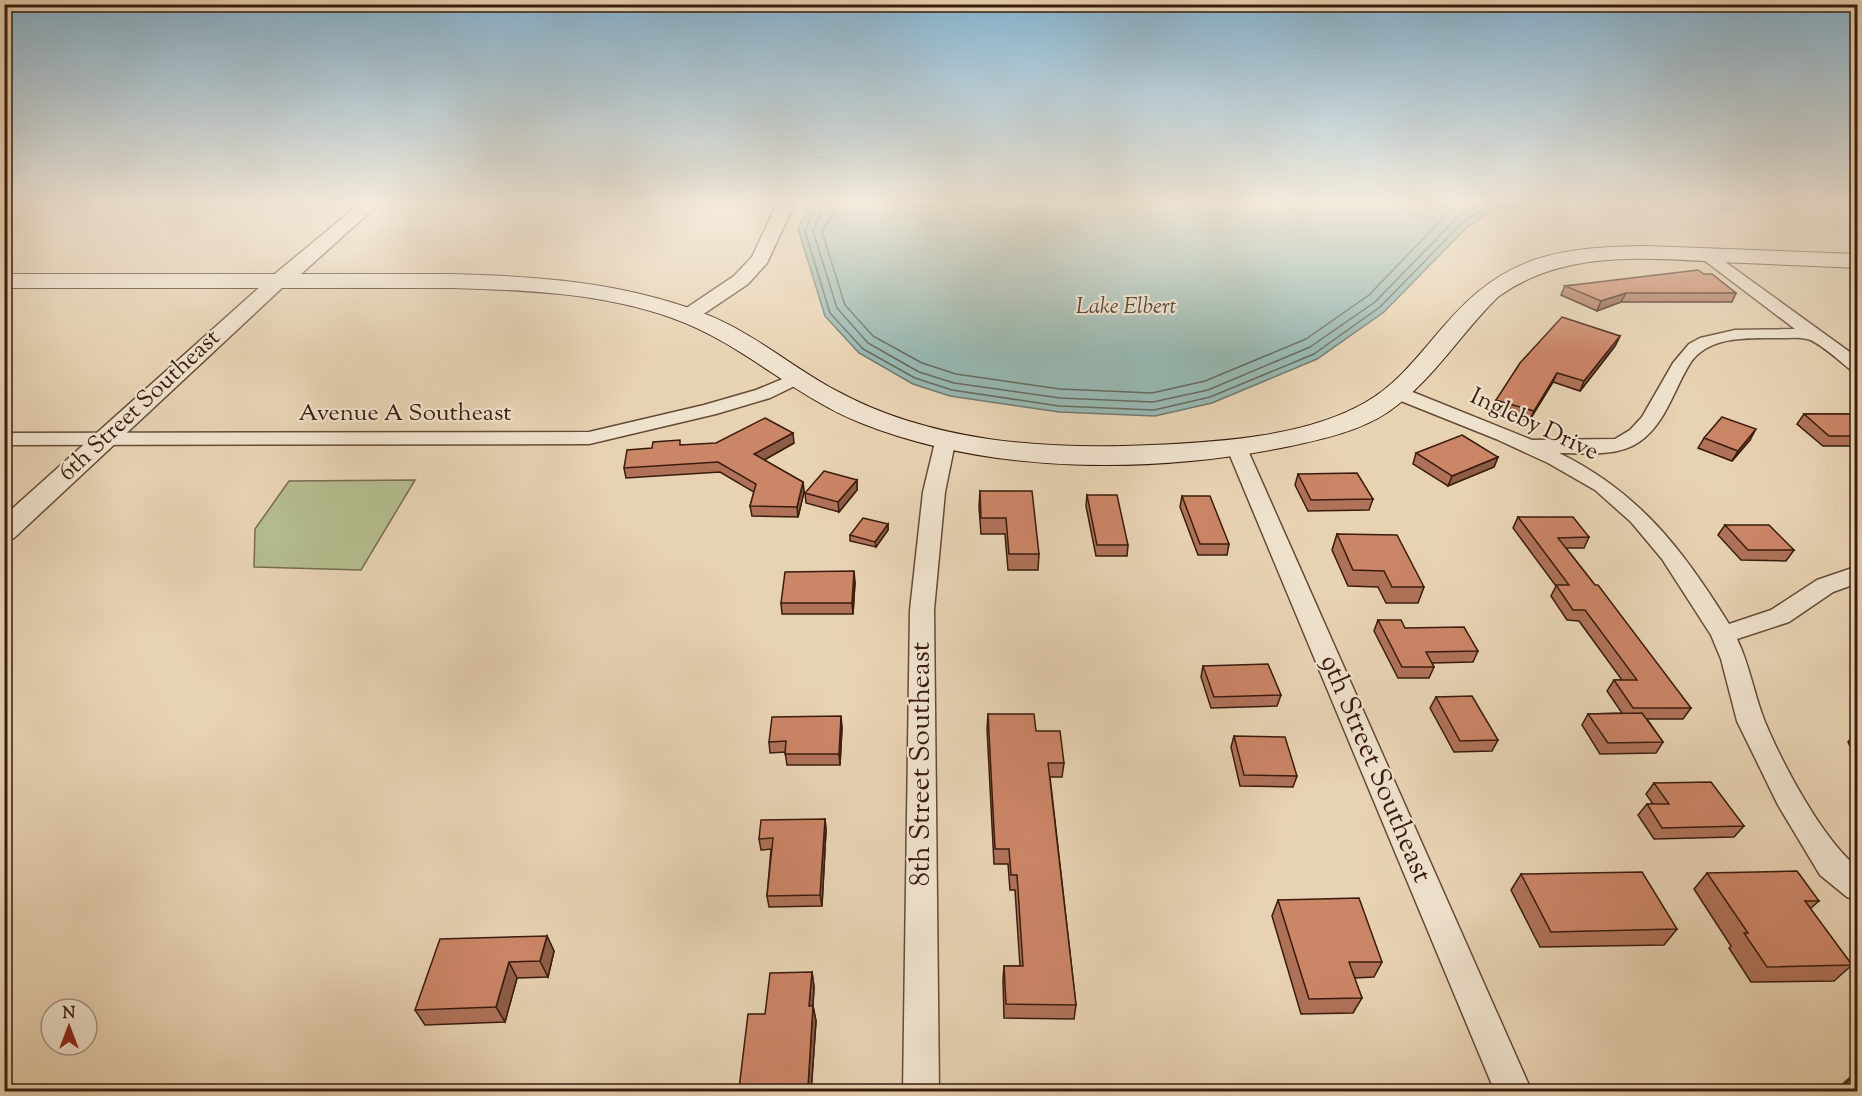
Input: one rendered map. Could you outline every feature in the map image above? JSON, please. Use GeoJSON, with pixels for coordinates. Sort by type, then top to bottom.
{"type":"FeatureCollection","features":[{"type":"Feature","properties":{"kind":"main road"},"geometry":{"type":"LineString","coordinates":[[4,281],[474,281],[553,286],[623,297],[689,315],[731,335],[835,402],[902,429],[1018,451],[1110,455],[1185,453],[1306,434],[1347,423],[1374,410],[1398,393],[1484,298],[1504,280],[1521,272],[1572,258],[1622,253]]}},
{"type":"Feature","properties":{"kind":"main road"},"geometry":{"type":"LineString","coordinates":[[1635,253],[1857,261]]}},
{"type":"Feature","properties":{"kind":"street","name":"6th Street Southeast"},"geometry":{"type":"LineString","coordinates":[[4,532],[277,282],[313,253]]}},
{"type":"Feature","properties":{"kind":"street"},"geometry":{"type":"LineString","coordinates":[[689,315],[741,280],[763,253]]}},
{"type":"Feature","properties":{"kind":"street"},"geometry":{"type":"LineString","coordinates":[[1705,254],[1857,367]]}},
{"type":"Feature","properties":{"kind":"street"},"geometry":{"type":"LineString","coordinates":[[1528,445],[1587,447],[1626,442],[1652,419],[1682,365],[1696,347],[1716,338],[1759,334],[1813,334]]}},
{"type":"Feature","properties":{"kind":"street","name":"Avenue A Southeast"},"geometry":{"type":"LineString","coordinates":[[4,439],[589,438],[709,410],[763,394],[797,378]]}},
{"type":"Feature","properties":{"kind":"street","name":"Ingleby Drive"},"geometry":{"type":"LineString","coordinates":[[1398,393],[1528,445],[1603,486],[1634,514],[1671,555],[1723,635],[1734,659],[1751,721],[1788,797],[1831,865],[1857,887]]}},
{"type":"Feature","properties":{"kind":"street","name":"8th Street Southeast"},"geometry":{"type":"LineString","coordinates":[[921,1092],[922,610],[934,492],[946,438]]}},
{"type":"Feature","properties":{"kind":"street","name":"9th Street Southeast"},"geometry":{"type":"LineString","coordinates":[[1236,446],[1514,1092]]}},
{"type":"Feature","properties":{"kind":"street"},"geometry":{"type":"LineString","coordinates":[[1723,635],[1780,616],[1824,586],[1857,574]]}},
{"type":"Feature","properties":{"kind":"green space"},"geometry":{"type":"Polygon","coordinates":[[[415,480],[361,570],[254,567],[255,529],[289,481],[415,480]]]}},
{"type":"Feature","properties":{"kind":"water","name":"Lake Elbert"},"geometry":{"type":"Polygon","coordinates":[[[805,253],[1441,253],[1384,312],[1317,359],[1212,403],[1155,416],[1059,412],[950,396],[913,384],[859,353],[825,316],[805,253]]]}},
{"type":"Feature","properties":{"kind":"building"},"geometry":{"type":"Polygon","coordinates":[[[1698,270],[1704,274],[1712,274],[1736,293],[1626,293],[1601,301],[1565,286],[1698,270]]]}},
{"type":"Feature","properties":{"kind":"building"},"geometry":{"type":"Polygon","coordinates":[[[1562,317],[1620,336],[1584,381],[1557,373],[1534,411],[1496,400],[1520,363],[1562,317]]]}},
{"type":"Feature","properties":{"kind":"building"},"geometry":{"type":"Polygon","coordinates":[[[1804,414],[1857,414],[1857,436],[1829,436],[1804,414]]]}},
{"type":"Feature","properties":{"kind":"building"},"geometry":{"type":"Polygon","coordinates":[[[1722,417],[1756,429],[1738,451],[1704,438],[1722,417]]]}},
{"type":"Feature","properties":{"kind":"building"},"geometry":{"type":"Polygon","coordinates":[[[765,418],[793,433],[754,454],[803,482],[797,507],[750,506],[756,484],[718,462],[624,468],[627,450],[652,448],[653,442],[680,440],[680,445],[716,443],[765,418]]]}},
{"type":"Feature","properties":{"kind":"building"},"geometry":{"type":"Polygon","coordinates":[[[1462,435],[1498,457],[1452,476],[1416,453],[1462,435]]]}},
{"type":"Feature","properties":{"kind":"building"},"geometry":{"type":"Polygon","coordinates":[[[824,471],[857,480],[838,502],[805,493],[824,471]]]}},
{"type":"Feature","properties":{"kind":"building"},"geometry":{"type":"Polygon","coordinates":[[[1357,473],[1373,499],[1311,500],[1298,474],[1357,473]]]}},
{"type":"Feature","properties":{"kind":"building"},"geometry":{"type":"Polygon","coordinates":[[[980,491],[1032,491],[1039,554],[1009,554],[1006,518],[981,518],[980,491]]]}},
{"type":"Feature","properties":{"kind":"building"},"geometry":{"type":"Polygon","coordinates":[[[1087,495],[1117,495],[1128,545],[1097,545],[1087,495]]]}},
{"type":"Feature","properties":{"kind":"building"},"geometry":{"type":"Polygon","coordinates":[[[1182,496],[1210,496],[1229,544],[1200,544],[1182,496]]]}},
{"type":"Feature","properties":{"kind":"building"},"geometry":{"type":"Polygon","coordinates":[[[1518,517],[1573,517],[1589,537],[1558,538],[1595,585],[1598,585],[1691,708],[1633,708],[1614,680],[1637,680],[1585,610],[1573,610],[1556,585],[1569,585],[1518,517]]]}},
{"type":"Feature","properties":{"kind":"building"},"geometry":{"type":"Polygon","coordinates":[[[863,518],[888,524],[875,542],[850,535],[863,518]]]}},
{"type":"Feature","properties":{"kind":"building"},"geometry":{"type":"Polygon","coordinates":[[[1725,525],[1769,525],[1794,550],[1748,550],[1725,525]]]}},
{"type":"Feature","properties":{"kind":"building"},"geometry":{"type":"Polygon","coordinates":[[[1337,534],[1397,535],[1424,587],[1392,587],[1384,571],[1353,570],[1337,534]]]}},
{"type":"Feature","properties":{"kind":"building"},"geometry":{"type":"Polygon","coordinates":[[[854,571],[852,603],[781,603],[785,572],[854,571]]]}},
{"type":"Feature","properties":{"kind":"building"},"geometry":{"type":"Polygon","coordinates":[[[1378,620],[1401,620],[1405,628],[1464,627],[1478,651],[1426,652],[1434,667],[1402,667],[1378,620]]]}},
{"type":"Feature","properties":{"kind":"building"},"geometry":{"type":"Polygon","coordinates":[[[1268,664],[1281,695],[1214,697],[1203,666],[1268,664]]]}},
{"type":"Feature","properties":{"kind":"building"},"geometry":{"type":"Polygon","coordinates":[[[1472,696],[1498,740],[1460,741],[1436,697],[1472,696]]]}},
{"type":"Feature","properties":{"kind":"building"},"geometry":{"type":"Polygon","coordinates":[[[1642,713],[1663,742],[1608,743],[1588,714],[1642,713]]]}},
{"type":"Feature","properties":{"kind":"building"},"geometry":{"type":"Polygon","coordinates":[[[988,714],[1034,714],[1036,731],[1060,731],[1064,763],[1048,763],[1076,1005],[1006,1004],[1004,966],[1023,966],[1017,875],[1011,875],[1009,849],[995,849],[988,714]]]}},
{"type":"Feature","properties":{"kind":"building"},"geometry":{"type":"Polygon","coordinates":[[[841,716],[839,754],[785,754],[786,741],[769,742],[772,717],[841,716]]]}},
{"type":"Feature","properties":{"kind":"building"},"geometry":{"type":"Polygon","coordinates":[[[1234,736],[1285,737],[1297,776],[1244,775],[1234,736]]]}},
{"type":"Feature","properties":{"kind":"building"},"geometry":{"type":"Polygon","coordinates":[[[1711,782],[1744,826],[1662,828],[1647,804],[1669,804],[1654,783],[1711,782]]]}},
{"type":"Feature","properties":{"kind":"building"},"geometry":{"type":"Polygon","coordinates":[[[825,819],[820,895],[767,896],[773,838],[759,839],[761,820],[825,819]]]}},
{"type":"Feature","properties":{"kind":"building"},"geometry":{"type":"Polygon","coordinates":[[[1797,871],[1819,901],[1805,901],[1852,965],[1767,967],[1744,933],[1748,933],[1707,873],[1797,871]]]}},
{"type":"Feature","properties":{"kind":"building"},"geometry":{"type":"Polygon","coordinates":[[[1642,872],[1677,929],[1551,932],[1521,874],[1642,872]]]}},
{"type":"Feature","properties":{"kind":"building"},"geometry":{"type":"Polygon","coordinates":[[[1359,898],[1382,962],[1349,962],[1362,998],[1309,999],[1278,900],[1359,898]]]}},
{"type":"Feature","properties":{"kind":"building"},"geometry":{"type":"Polygon","coordinates":[[[547,936],[540,961],[509,962],[496,1007],[415,1010],[440,939],[547,936]]]}},
{"type":"Feature","properties":{"kind":"building"},"geometry":{"type":"Polygon","coordinates":[[[812,972],[809,1006],[813,1006],[808,1087],[739,1089],[748,1014],[765,1014],[770,973],[812,972]]]}},
{"type":"Feature","properties":{"kind":"building"},"geometry":{"type":"Polygon","coordinates":[[[1857,1073],[1857,1092],[1837,1092],[1857,1073]]]}}]}
